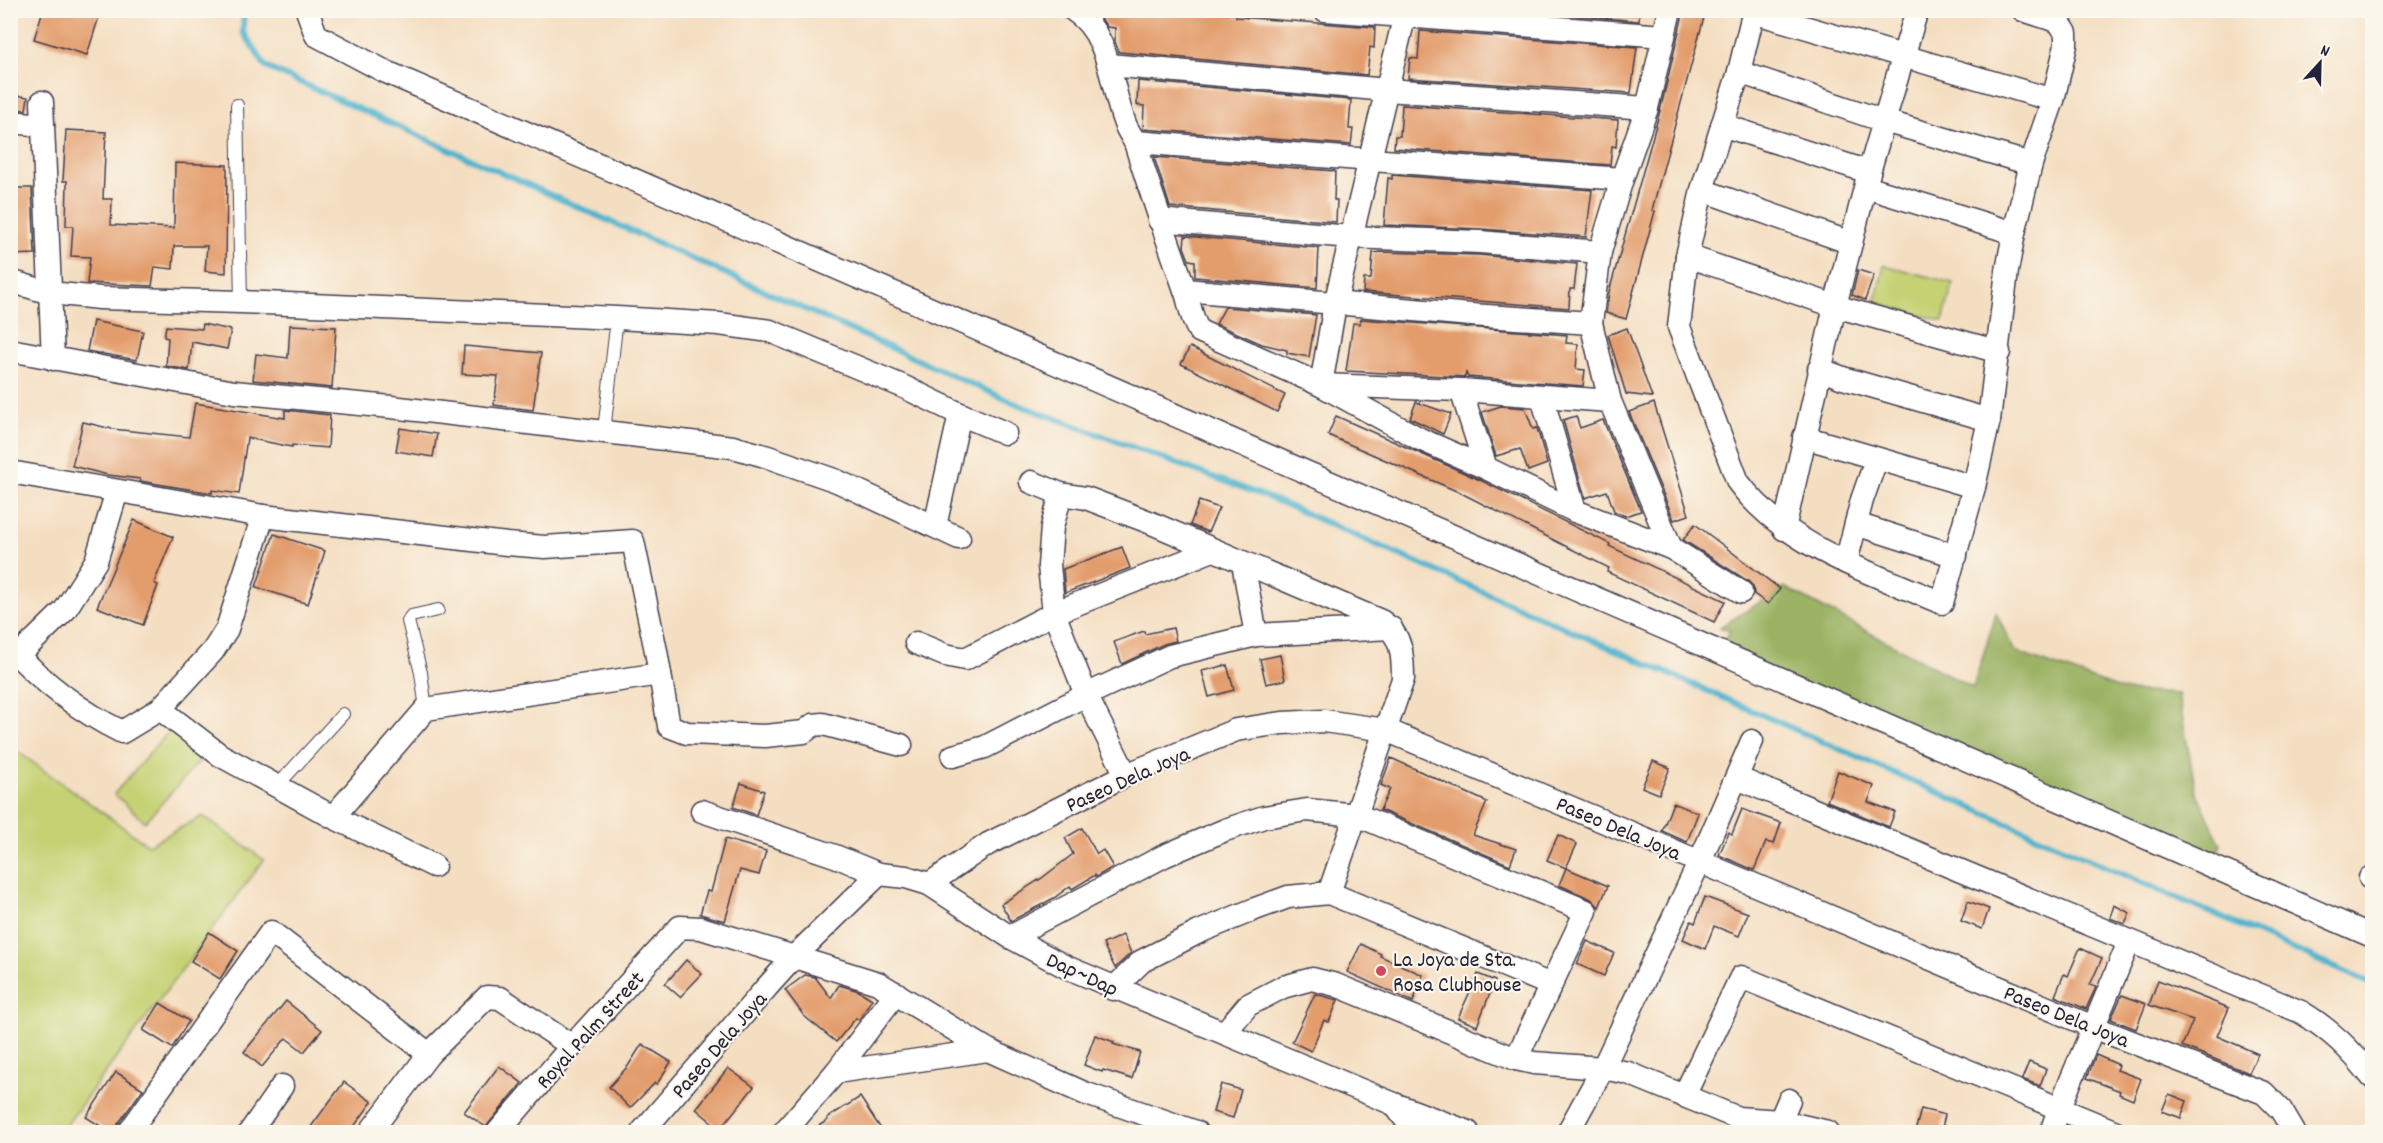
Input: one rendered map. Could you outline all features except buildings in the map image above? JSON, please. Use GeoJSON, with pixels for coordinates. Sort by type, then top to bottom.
{"type":"FeatureCollection","features":[{"type":"Feature","properties":{"kind":"street"},"geometry":{"type":"LineString","coordinates":[[307,10],[316,35],[384,71],[2373,936]]}},
{"type":"Feature","properties":{"kind":"street"},"geometry":{"type":"LineString","coordinates":[[1073,10],[1095,33],[1109,65],[1124,122],[1135,142],[1159,220],[1185,290],[1193,322],[1199,331],[1321,385],[1420,439],[1575,511],[1671,548],[1741,592]]}},
{"type":"Feature","properties":{"kind":"street"},"geometry":{"type":"LineString","coordinates":[[1325,10],[1405,13],[1664,36]]}},
{"type":"Feature","properties":{"kind":"street"},"geometry":{"type":"LineString","coordinates":[[1670,10],[1647,108],[1600,252],[1591,323],[1611,401],[1671,548]]}},
{"type":"Feature","properties":{"kind":"street"},"geometry":{"type":"LineString","coordinates":[[1784,529],[1834,306],[1902,56],[1917,10]]}},
{"type":"Feature","properties":{"kind":"street"},"geometry":{"type":"LineString","coordinates":[[2023,10],[2052,15],[2066,33],[2066,45],[2053,100],[2031,164],[2014,233],[2007,271],[1989,420],[1974,487],[1942,603],[1845,562],[1784,529],[1752,502],[1738,482],[1679,327],[1687,256],[1702,190],[1739,72],[1754,11],[2053,100]]}},
{"type":"Feature","properties":{"kind":"street"},"geometry":{"type":"LineString","coordinates":[[1321,385],[1335,304],[1350,237],[1405,13]]}},
{"type":"Feature","properties":{"kind":"street"},"geometry":{"type":"LineString","coordinates":[[1109,65],[1387,90],[1647,108]]}},
{"type":"Feature","properties":{"kind":"street"},"geometry":{"type":"LineString","coordinates":[[1739,72],[1884,121],[2031,164]]}},
{"type":"Feature","properties":{"kind":"street"},"geometry":{"type":"LineString","coordinates":[[42,102],[53,359]]}},
{"type":"Feature","properties":{"kind":"street"},"geometry":{"type":"LineString","coordinates":[[10,122],[43,125]]}},
{"type":"Feature","properties":{"kind":"street"},"geometry":{"type":"LineString","coordinates":[[1722,125],[2014,233]]}},
{"type":"Feature","properties":{"kind":"street"},"geometry":{"type":"LineString","coordinates":[[1135,142],[1622,179]]}},
{"type":"Feature","properties":{"kind":"street"},"geometry":{"type":"LineString","coordinates":[[1702,190],[1851,243]]}},
{"type":"Feature","properties":{"kind":"street"},"geometry":{"type":"LineString","coordinates":[[1159,220],[1350,237],[1480,242],[1600,252]]}},
{"type":"Feature","properties":{"kind":"street"},"geometry":{"type":"LineString","coordinates":[[1687,256],[1834,306],[1999,352]]}},
{"type":"Feature","properties":{"kind":"street"},"geometry":{"type":"LineString","coordinates":[[10,281],[50,293],[100,298],[617,318],[719,324],[770,331],[902,386],[1005,433]]}},
{"type":"Feature","properties":{"kind":"street"},"geometry":{"type":"LineString","coordinates":[[1185,290],[1335,304],[1591,323]]}},
{"type":"Feature","properties":{"kind":"street"},"geometry":{"type":"LineString","coordinates":[[10,350],[234,392],[733,447],[837,481],[959,538]]}},
{"type":"Feature","properties":{"kind":"street"},"geometry":{"type":"LineString","coordinates":[[1819,369],[1989,420]]}},
{"type":"Feature","properties":{"kind":"street"},"geometry":{"type":"LineString","coordinates":[[1321,385],[1461,390],[1611,401]]}},
{"type":"Feature","properties":{"kind":"street"},"geometry":{"type":"LineString","coordinates":[[1461,390],[1486,468]]}},
{"type":"Feature","properties":{"kind":"street"},"geometry":{"type":"LineString","coordinates":[[1542,397],[1575,511]]}},
{"type":"Feature","properties":{"kind":"street"},"geometry":{"type":"LineString","coordinates":[[934,526],[960,414]]}},
{"type":"Feature","properties":{"kind":"street"},"geometry":{"type":"LineString","coordinates":[[1804,437],[1974,487]]}},
{"type":"Feature","properties":{"kind":"street"},"geometry":{"type":"LineString","coordinates":[[1845,562],[1876,460]]}},
{"type":"Feature","properties":{"kind":"street"},"geometry":{"type":"LineString","coordinates":[[10,472],[263,516],[545,547],[633,541],[669,726],[687,733],[785,736],[804,732],[813,725],[823,724],[902,745]]}},
{"type":"Feature","properties":{"kind":"street"},"geometry":{"type":"LineString","coordinates":[[1031,483],[1060,494],[1086,498],[1149,522],[1381,621],[1392,628],[1403,651],[1403,679],[1358,815],[1329,893]]}},
{"type":"Feature","properties":{"kind":"street"},"geometry":{"type":"LineString","coordinates":[[117,491],[96,561],[65,610],[14,652],[52,686],[95,719],[122,732],[160,709],[213,651],[227,628],[263,516]]}},
{"type":"Feature","properties":{"kind":"street"},"geometry":{"type":"LineString","coordinates":[[1060,494],[1052,527],[1049,566],[1054,613],[1086,695],[1126,775]]}},
{"type":"Feature","properties":{"kind":"street"},"geometry":{"type":"LineString","coordinates":[[1856,524],[1956,556]]}},
{"type":"Feature","properties":{"kind":"street"},"geometry":{"type":"LineString","coordinates":[[916,643],[945,655],[965,659],[1054,613],[1213,550]]}},
{"type":"Feature","properties":{"kind":"street"},"geometry":{"type":"LineString","coordinates":[[1244,563],[1256,635]]}},
{"type":"Feature","properties":{"kind":"street"},"geometry":{"type":"LineString","coordinates":[[953,756],[985,747],[1086,695],[1170,656],[1256,635],[1392,628]]}},
{"type":"Feature","properties":{"kind":"street"},"geometry":{"type":"LineString","coordinates":[[333,817],[426,709],[660,674]]}},
{"type":"Feature","properties":{"kind":"street"},"geometry":{"type":"LineString","coordinates":[[160,709],[220,755],[333,817],[434,866]]}},
{"type":"Feature","properties":{"kind":"street","name":"Paseo Dela Joya"},"geometry":{"type":"LineString","coordinates":[[929,884],[988,844],[1126,775],[1236,730],[1282,723],[1324,721],[1386,730],[2093,1027],[2264,1093],[2281,1110],[2294,1132]]}},
{"type":"Feature","properties":{"kind":"street"},"geometry":{"type":"LineString","coordinates":[[1568,1132],[1603,1068],[1700,861],[1752,741]]}},
{"type":"Feature","properties":{"kind":"street"},"geometry":{"type":"LineString","coordinates":[[1737,778],[2301,1012],[2327,1028],[2352,1051],[2373,1077]]}},
{"type":"Feature","properties":{"kind":"street"},"geometry":{"type":"LineString","coordinates":[[1010,937],[1164,856],[1225,830],[1264,817],[1307,810],[1358,815],[1586,911],[1516,1059]]}},
{"type":"Feature","properties":{"kind":"street","name":"Dap~Dap"},"geometry":{"type":"LineString","coordinates":[[702,811],[835,856],[879,874],[906,877],[929,884],[1010,937],[1113,989],[1468,1132]]}},
{"type":"Feature","properties":{"kind":"street","name":"Paseo Dela Joya"},"geometry":{"type":"LineString","coordinates":[[642,1132],[795,956],[879,874]]}},
{"type":"Feature","properties":{"kind":"street"},"geometry":{"type":"LineString","coordinates":[[1113,989],[1142,961],[1199,932],[1288,897],[1329,893],[1551,985]]}},
{"type":"Feature","properties":{"kind":"street","name":"Royal Palm Street"},"geometry":{"type":"LineString","coordinates":[[498,1132],[680,927],[700,928],[795,956]]}},
{"type":"Feature","properties":{"kind":"street"},"geometry":{"type":"LineString","coordinates":[[129,1132],[271,932],[429,1054]]}},
{"type":"Feature","properties":{"kind":"street"},"geometry":{"type":"LineString","coordinates":[[2051,1132],[2129,942]]}},
{"type":"Feature","properties":{"kind":"street"},"geometry":{"type":"LineString","coordinates":[[795,956],[878,983],[988,1050],[1084,1093],[1196,1132]]}},
{"type":"Feature","properties":{"kind":"street"},"geometry":{"type":"LineString","coordinates":[[1684,1096],[1741,977],[2116,1132]]}},
{"type":"Feature","properties":{"kind":"street"},"geometry":{"type":"LineString","coordinates":[[1224,1032],[1248,1005],[1283,987],[1312,979],[1336,985],[1516,1059],[1534,1063],[1603,1068],[1628,1073],[1738,1118],[1780,1121],[1828,1132]]}},
{"type":"Feature","properties":{"kind":"street"},"geometry":{"type":"LineString","coordinates":[[784,1132],[836,1072],[896,993]]}},
{"type":"Feature","properties":{"kind":"street"},"geometry":{"type":"LineString","coordinates":[[370,1132],[429,1054],[487,997],[501,998],[572,1046]]}},
{"type":"Feature","properties":{"kind":"street"},"geometry":{"type":"LineString","coordinates":[[836,1072],[988,1050]]}},
{"type":"Feature","properties":{"kind":"street"},"geometry":{"type":"LineString","coordinates":[[250,1132],[282,1086]]}},
{"type":"Feature","properties":{"kind":"street"},"geometry":{"type":"LineString","coordinates":[[1780,1121],[1789,1100]]}},
{"type":"Feature","properties":{"kind":"street"},"geometry":{"type":"LineString","coordinates":[[1394,1104],[1415,1132]]}},
{"type":"Feature","properties":{"kind":"lane"},"geometry":{"type":"LineString","coordinates":[[237,105],[241,302]]}},
{"type":"Feature","properties":{"kind":"lane"},"geometry":{"type":"LineString","coordinates":[[604,431],[617,318]]}},
{"type":"Feature","properties":{"kind":"lane"},"geometry":{"type":"LineString","coordinates":[[426,709],[421,673],[408,621],[411,616],[438,610]]}},
{"type":"Feature","properties":{"kind":"lane"},"geometry":{"type":"LineString","coordinates":[[277,786],[343,714]]}},
{"type":"Feature","properties":{"kind":"green space"},"geometry":{"type":"Polygon","coordinates":[[[1884,265],[1953,283],[1943,321],[1875,303],[1884,265]]]}},
{"type":"Feature","properties":{"kind":"green space"},"geometry":{"type":"Polygon","coordinates":[[[1784,587],[1973,688],[1996,613],[2015,652],[2126,691],[2178,694],[2196,791],[2221,845],[2212,863],[1714,661],[1730,631],[1720,627],[1784,587]]]}},
{"type":"Feature","properties":{"kind":"green space"},"geometry":{"type":"Polygon","coordinates":[[[171,729],[203,757],[145,822],[114,794],[171,729]]]}},
{"type":"Feature","properties":{"kind":"green space"},"geometry":{"type":"Polygon","coordinates":[[[10,746],[148,845],[203,816],[264,860],[61,1132],[11,1132],[10,746]]]}},
{"type":"Feature","properties":{"kind":"waterway"},"geometry":{"type":"LineString","coordinates":[[244,10],[243,32],[266,67],[1014,403],[1275,500],[2372,984]]}},
{"type":"Feature","properties":{"kind":"place","name":"La Joya de Sta. Rosa Clubhouse"},"geometry":{"type":"Point","coordinates":[1381,971]}}]}
